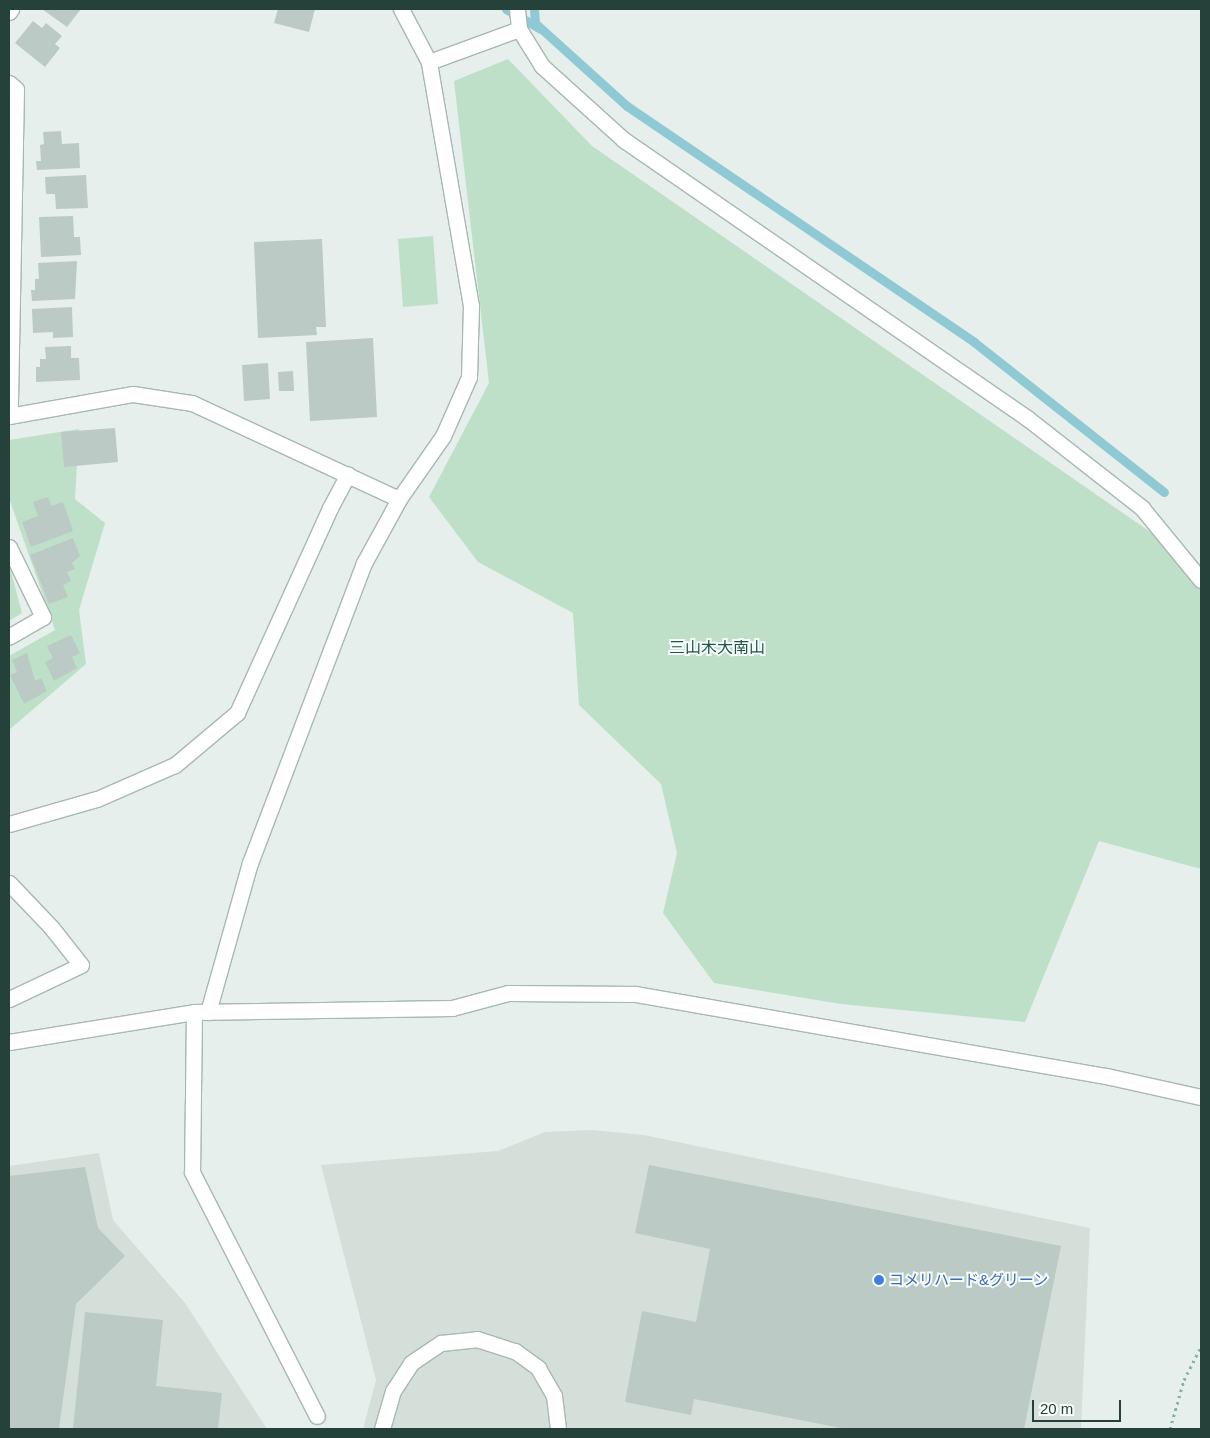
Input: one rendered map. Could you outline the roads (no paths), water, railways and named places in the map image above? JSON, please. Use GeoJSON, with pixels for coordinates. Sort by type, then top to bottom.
{"type":"FeatureCollection","features":[{"type":"Feature","properties":{"kind":"street"},"geometry":{"type":"LineString","coordinates":[[317,1416],[192,1172],[201,1012],[250,863],[364,563],[399,499],[443,436],[468,377],[471,306],[429,62],[401,9]]}},
{"type":"Feature","properties":{"kind":"street"},"geometry":{"type":"LineString","coordinates":[[517,9],[518,29],[542,66],[624,140],[1026,418],[1142,508],[1201,580]]}},
{"type":"Feature","properties":{"kind":"street"},"geometry":{"type":"LineString","coordinates":[[429,62],[518,29]]}},
{"type":"Feature","properties":{"kind":"street"},"geometry":{"type":"LineString","coordinates":[[9,83],[16,89],[10,416],[133,394],[192,403],[399,499]]}},
{"type":"Feature","properties":{"kind":"street"},"geometry":{"type":"LineString","coordinates":[[9,824],[97,799],[175,766],[237,713],[330,508],[348,474]]}},
{"type":"Feature","properties":{"kind":"street"},"geometry":{"type":"LineString","coordinates":[[9,548],[43,617],[9,637]]}},
{"type":"Feature","properties":{"kind":"street"},"geometry":{"type":"LineString","coordinates":[[9,883],[51,927],[81,965],[9,999]]}},
{"type":"Feature","properties":{"kind":"street"},"geometry":{"type":"LineString","coordinates":[[9,1042],[201,1012],[452,1008],[508,994],[635,994],[1116,1078],[1201,1097]]}},
{"type":"Feature","properties":{"kind":"street"},"geometry":{"type":"LineString","coordinates":[[382,1429],[393,1392],[411,1363],[441,1343],[477,1339],[515,1351],[538,1368],[554,1396],[558,1429]]}},
{"type":"Feature","properties":{"kind":"waterway"},"geometry":{"type":"LineString","coordinates":[[506,9],[540,29]]}},
{"type":"Feature","properties":{"kind":"waterway"},"geometry":{"type":"LineString","coordinates":[[534,9],[535,23],[627,106],[974,342],[1164,492]]}},
{"type":"Feature","properties":{"kind":"place","name":"コメリハード&グリーン"},"geometry":{"type":"Point","coordinates":[879,1280]}},
{"type":"Feature","properties":{"kind":"district","name":"三山木大南山"},"geometry":{"type":"Point","coordinates":[717,648]}}]}
